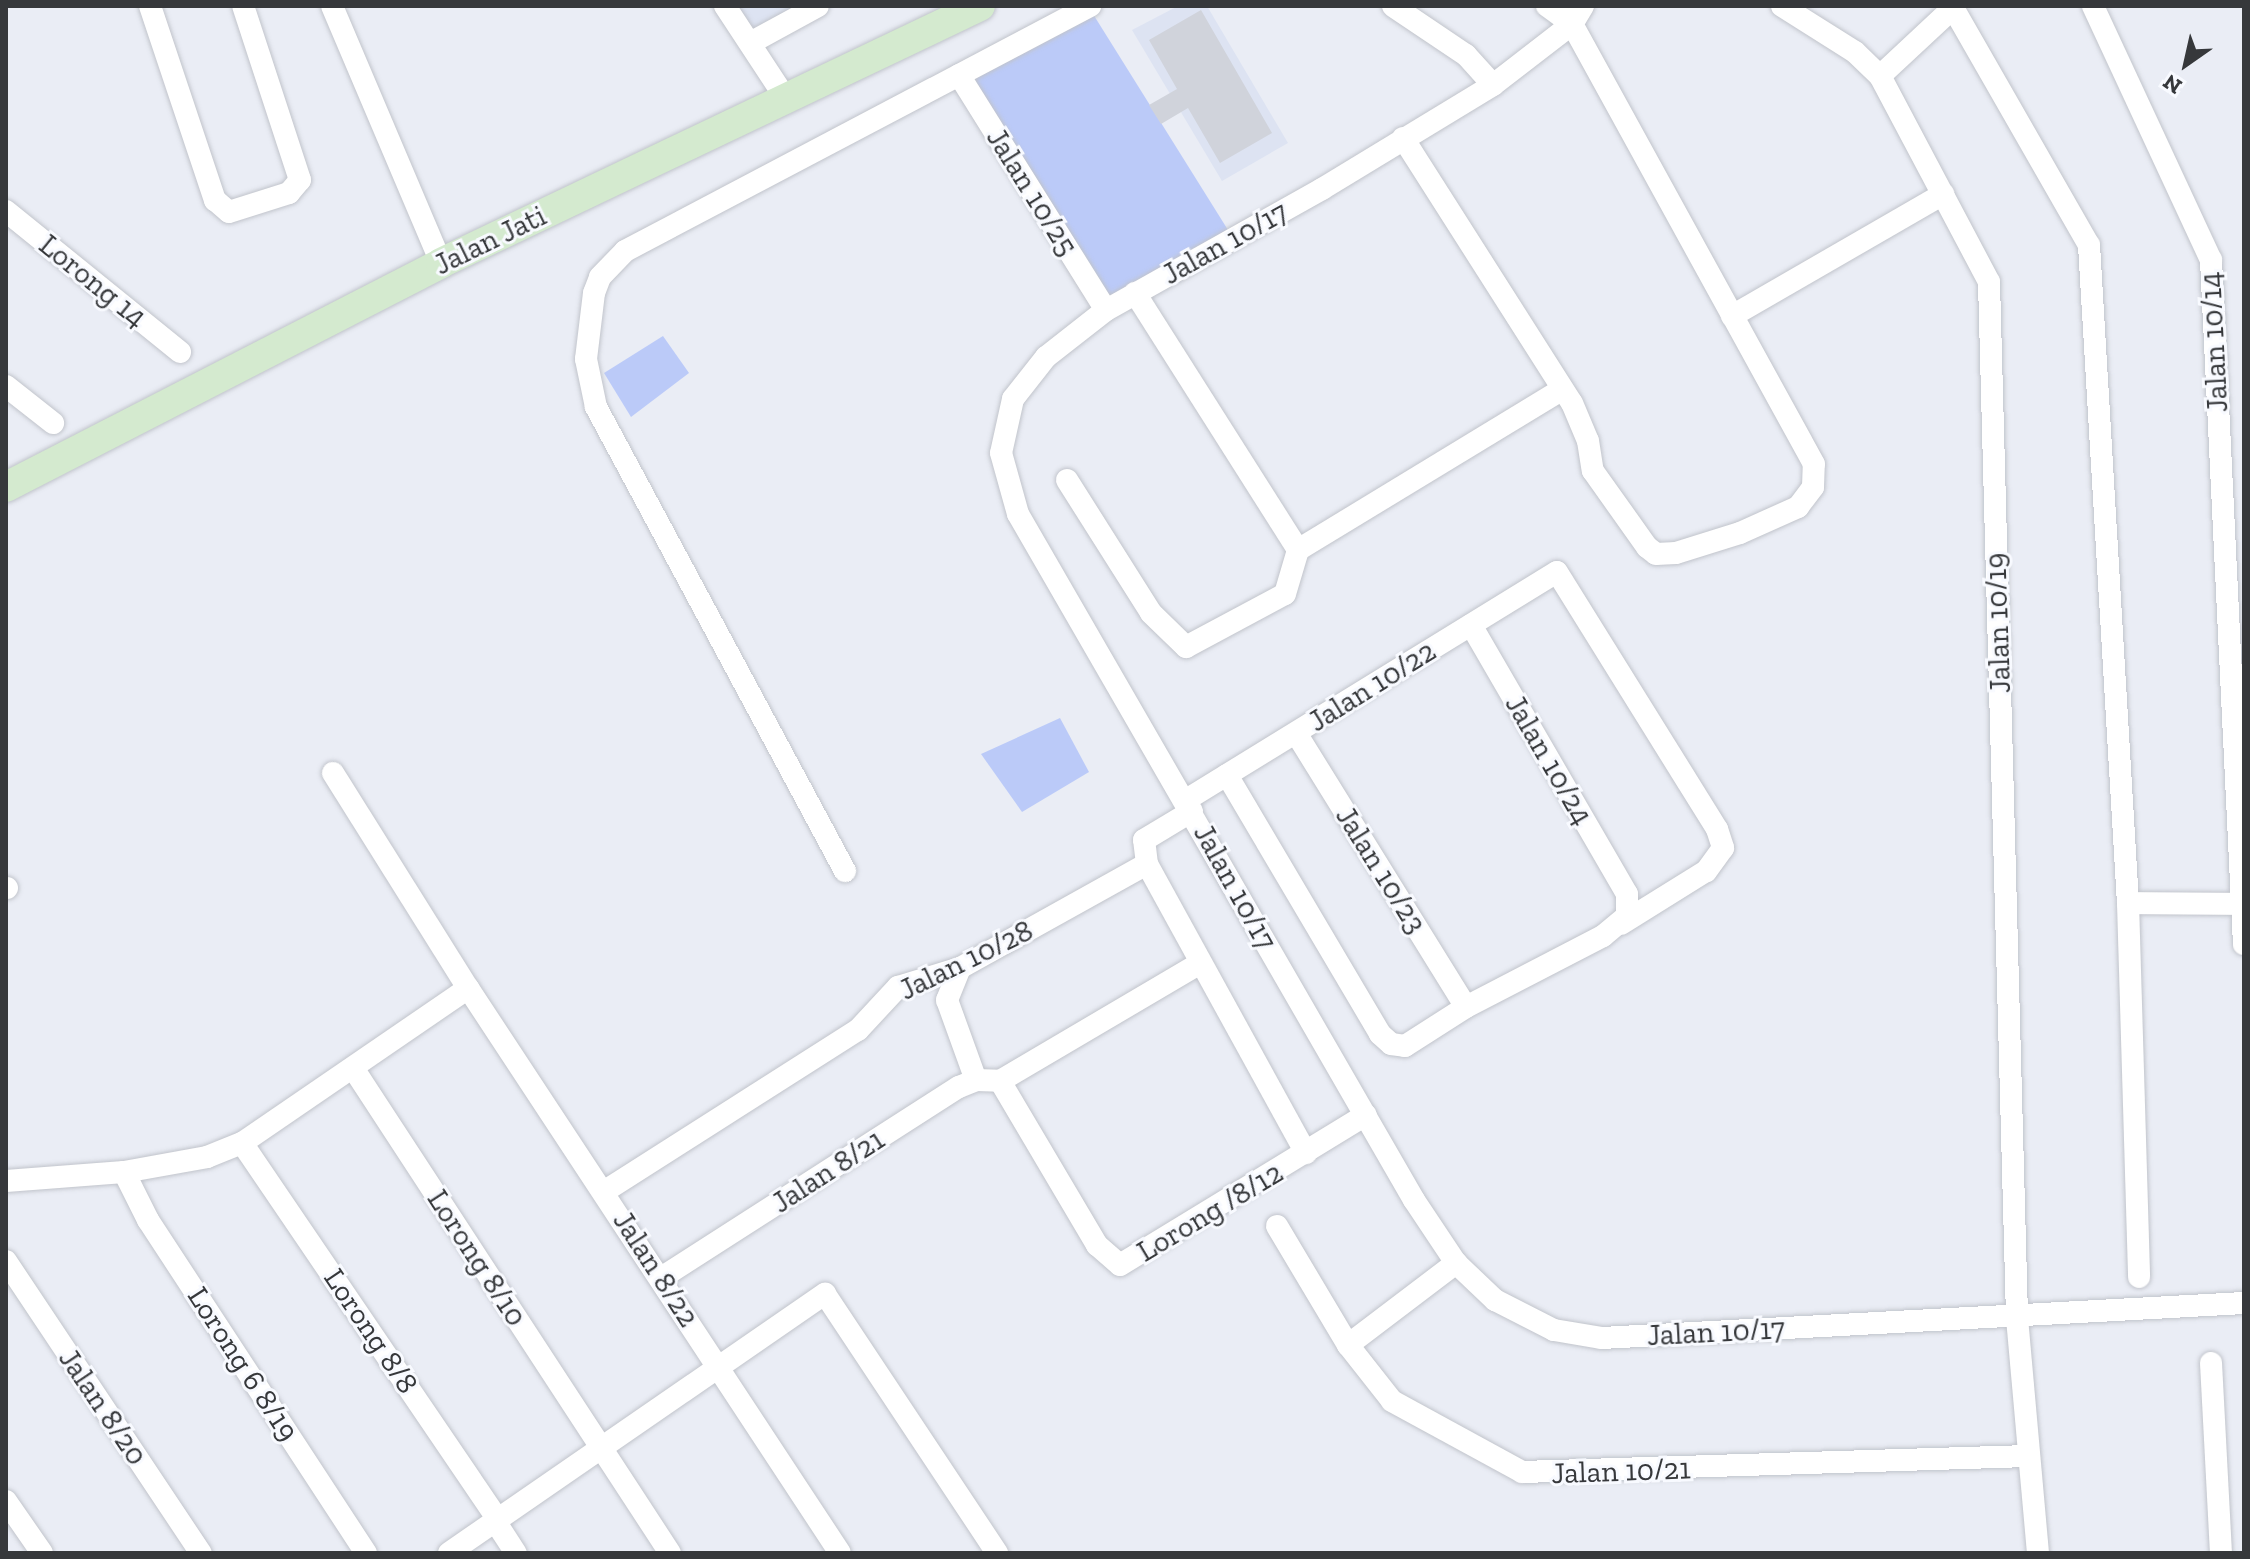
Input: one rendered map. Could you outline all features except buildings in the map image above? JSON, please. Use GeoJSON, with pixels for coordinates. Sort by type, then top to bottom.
{"type":"FeatureCollection","features":[{"type":"Feature","properties":{"kind":"street"},"geometry":{"type":"LineString","coordinates":[[150,6],[215,200],[229,212],[289,193],[300,180],[243,6]]}},
{"type":"Feature","properties":{"kind":"street"},"geometry":{"type":"LineString","coordinates":[[332,6],[441,263]]}},
{"type":"Feature","properties":{"kind":"street"},"geometry":{"type":"LineString","coordinates":[[725,6],[752,42],[786,99]]}},
{"type":"Feature","properties":{"kind":"street"},"geometry":{"type":"LineString","coordinates":[[752,42],[818,6]]}},
{"type":"Feature","properties":{"kind":"street","name":"Jalan Jati"},"geometry":{"type":"LineString","coordinates":[[6,487],[441,263],[980,6]]}},
{"type":"Feature","properties":{"kind":"street"},"geometry":{"type":"LineString","coordinates":[[845,871],[596,407],[586,359],[594,293],[600,277],[625,251],[1090,6]]}},
{"type":"Feature","properties":{"kind":"street"},"geometry":{"type":"LineString","coordinates":[[1393,6],[1466,55],[1493,85]]}},
{"type":"Feature","properties":{"kind":"street"},"geometry":{"type":"LineString","coordinates":[[1403,138],[1584,429],[1593,471],[1656,554],[1740,533],[1790,512],[1813,487],[1814,464],[1732,316],[1577,15],[1547,6]]}},
{"type":"Feature","properties":{"kind":"street","name":"Jalan 10/19"},"geometry":{"type":"LineString","coordinates":[[1782,6],[1855,52],[1880,76],[1989,282],[2017,1318],[2038,1553]]}},
{"type":"Feature","properties":{"kind":"street","name":"Jalan 10/14"},"geometry":{"type":"LineString","coordinates":[[2093,6],[2211,260],[2244,944]]}},
{"type":"Feature","properties":{"kind":"street"},"geometry":{"type":"LineString","coordinates":[[1880,76],[1953,7],[2089,245],[2128,903],[2139,1277]]}},
{"type":"Feature","properties":{"kind":"street","name":"Jalan 10/17"},"geometry":{"type":"LineString","coordinates":[[1577,15],[1493,85],[1106,310],[1046,357],[1013,399],[1001,453],[1018,514],[1366,1115],[1456,1263],[1514,1312],[1554,1330],[1602,1338],[2017,1318],[2244,1303]]}},
{"type":"Feature","properties":{"kind":"street","name":"Jalan 10/25"},"geometry":{"type":"LineString","coordinates":[[959,75],[1106,310]]}},
{"type":"Feature","properties":{"kind":"street"},"geometry":{"type":"LineString","coordinates":[[1732,316],[1943,194]]}},
{"type":"Feature","properties":{"kind":"street","name":"Lorong 14"},"geometry":{"type":"LineString","coordinates":[[6,211],[180,352]]}},
{"type":"Feature","properties":{"kind":"street"},"geometry":{"type":"LineString","coordinates":[[1135,293],[1298,550]]}},
{"type":"Feature","properties":{"kind":"street"},"geometry":{"type":"LineString","coordinates":[[6,386],[53,423]]}},
{"type":"Feature","properties":{"kind":"street"},"geometry":{"type":"LineString","coordinates":[[1067,480],[1151,613],[1186,647],[1285,594],[1298,550],[1561,390]]}},
{"type":"Feature","properties":{"kind":"street","name":"Jalan 10/22"},"geometry":{"type":"LineString","coordinates":[[1189,805],[1227,775],[1557,572],[1717,829],[1723,848],[1706,871],[1619,925]]}},
{"type":"Feature","properties":{"kind":"street","name":"Jalan 10/24"},"geometry":{"type":"LineString","coordinates":[[1471,625],[1627,894],[1627,916],[1619,925]]}},
{"type":"Feature","properties":{"kind":"street","name":"Jalan 10/23"},"geometry":{"type":"LineString","coordinates":[[1296,733],[1466,1007]]}},
{"type":"Feature","properties":{"kind":"street","name":"Jalan 8/22"},"geometry":{"type":"LineString","coordinates":[[333,773],[468,988],[605,1191],[840,1553]]}},
{"type":"Feature","properties":{"kind":"street"},"geometry":{"type":"LineString","coordinates":[[1227,775],[1380,1034],[1405,1046],[1466,1007],[1619,925]]}},
{"type":"Feature","properties":{"kind":"street"},"geometry":{"type":"LineString","coordinates":[[1189,805],[1144,840],[1147,864],[1199,964],[1306,1153]]}},
{"type":"Feature","properties":{"kind":"street","name":"Jalan 10/28"},"geometry":{"type":"LineString","coordinates":[[605,1191],[858,1030],[898,987],[960,968],[1147,864]]}},
{"type":"Feature","properties":{"kind":"street"},"geometry":{"type":"LineString","coordinates":[[2128,903],[2242,904]]}},
{"type":"Feature","properties":{"kind":"street"},"geometry":{"type":"LineString","coordinates":[[960,968],[948,1006],[976,1080],[1000,1081],[1199,964]]}},
{"type":"Feature","properties":{"kind":"street"},"geometry":{"type":"LineString","coordinates":[[6,1181],[124,1172],[207,1157],[242,1143],[468,988]]}},
{"type":"Feature","properties":{"kind":"street","name":"Lorong 8/10"},"geometry":{"type":"LineString","coordinates":[[353,1068],[670,1553]]}},
{"type":"Feature","properties":{"kind":"street","name":"Jalan 8/21"},"geometry":{"type":"LineString","coordinates":[[661,1278],[976,1080]]}},
{"type":"Feature","properties":{"kind":"street","name":"Lorong /8/12"},"geometry":{"type":"LineString","coordinates":[[1000,1081],[1112,1264],[1128,1263],[1366,1115]]}},
{"type":"Feature","properties":{"kind":"street","name":"Lorong 8/8"},"geometry":{"type":"LineString","coordinates":[[242,1143],[516,1553]]}},
{"type":"Feature","properties":{"kind":"street","name":"Lorong 6 8/19"},"geometry":{"type":"LineString","coordinates":[[124,1172],[148,1220],[366,1553]]}},
{"type":"Feature","properties":{"kind":"street","name":"Jalan 10/21"},"geometry":{"type":"LineString","coordinates":[[1277,1226],[1348,1345],[1392,1401],[1528,1474],[2029,1456]]}},
{"type":"Feature","properties":{"kind":"street","name":"Jalan 8/20"},"geometry":{"type":"LineString","coordinates":[[6,1261],[201,1553]]}},
{"type":"Feature","properties":{"kind":"street"},"geometry":{"type":"LineString","coordinates":[[1348,1345],[1456,1263]]}},
{"type":"Feature","properties":{"kind":"street"},"geometry":{"type":"LineString","coordinates":[[449,1553],[825,1294],[997,1553]]}},
{"type":"Feature","properties":{"kind":"street"},"geometry":{"type":"LineString","coordinates":[[2211,1363],[2221,1553]]}},
{"type":"Feature","properties":{"kind":"street"},"geometry":{"type":"LineString","coordinates":[[6,1501],[42,1553]]}},
{"type":"Feature","properties":{"kind":"shaded area"},"geometry":{"type":"Polygon","coordinates":[[[714,6],[834,6],[748,53],[714,6]]]}},
{"type":"Feature","properties":{"kind":"shaded area"},"geometry":{"type":"Polygon","coordinates":[[[1088,6],[1233,238],[1109,316],[964,83],[1088,6]]]}},
{"type":"Feature","properties":{"kind":"shaded area"},"geometry":{"type":"Polygon","coordinates":[[[1178,6],[1207,6],[1288,143],[1222,181],[1132,30],[1178,6]]]}},
{"type":"Feature","properties":{"kind":"shaded area"},"geometry":{"type":"Polygon","coordinates":[[[663,336],[689,373],[631,417],[604,373],[663,336]]]}},
{"type":"Feature","properties":{"kind":"shaded area"},"geometry":{"type":"Polygon","coordinates":[[[1060,718],[1089,772],[1022,812],[981,754],[1060,718]]]}}]}
